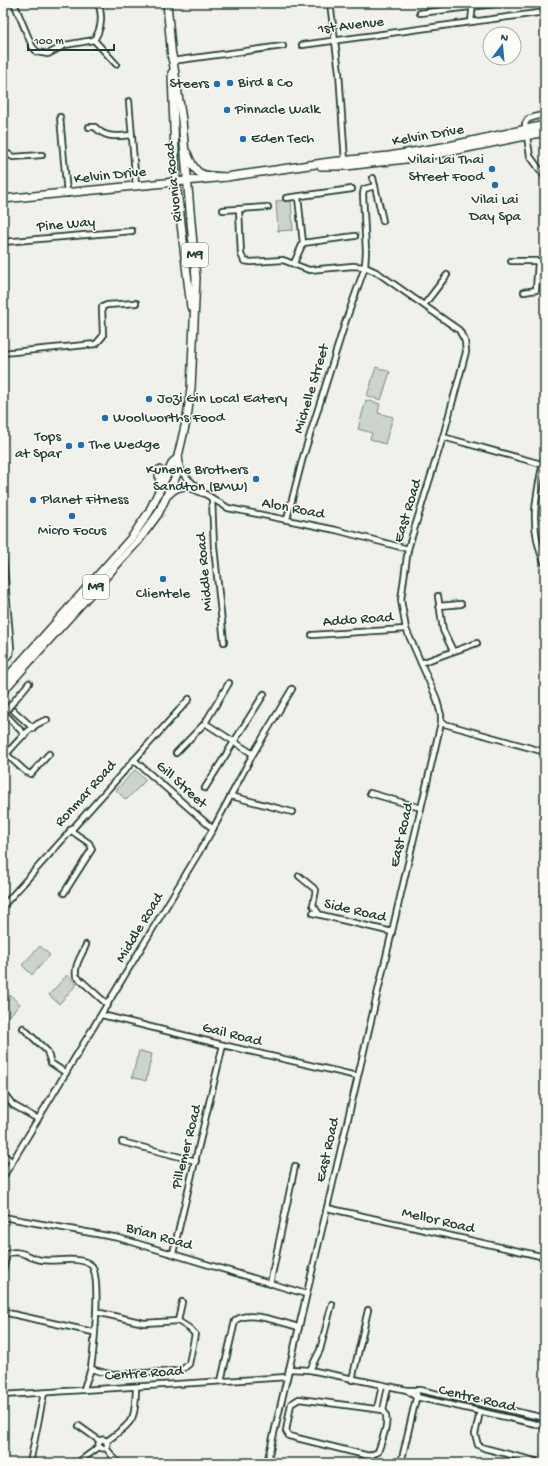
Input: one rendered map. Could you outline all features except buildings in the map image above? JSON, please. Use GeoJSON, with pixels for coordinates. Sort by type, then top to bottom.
{"type":"FeatureCollection","features":[{"type":"Feature","properties":{"kind":"main road","name":"Rivonia Road"},"geometry":{"type":"LineString","coordinates":[[3,691],[138,541],[158,514],[165,498],[180,474],[177,461],[189,403],[196,278],[183,142],[172,59],[167,3]]}},
{"type":"Feature","properties":{"kind":"main road","name":"Rivonia Road"},"geometry":{"type":"LineString","coordinates":[[172,59],[176,182],[194,330]]}},
{"type":"Feature","properties":{"kind":"main road","name":"Kelvin Drive"},"geometry":{"type":"LineString","coordinates":[[3,199],[67,194],[226,177],[315,165],[345,163],[429,150],[526,132],[545,125]]}},
{"type":"Feature","properties":{"kind":"main road","name":"Kelvin Drive"},"geometry":{"type":"LineString","coordinates":[[526,132],[545,132]]}},
{"type":"Feature","properties":{"kind":"main road"},"geometry":{"type":"LineString","coordinates":[[183,142],[190,162],[198,173],[206,176],[226,177]]}},
{"type":"Feature","properties":{"kind":"main road","name":"Rivonia Road"},"geometry":{"type":"LineString","coordinates":[[3,682],[132,538],[149,512],[169,471],[177,461]]}},
{"type":"Feature","properties":{"kind":"main road"},"geometry":{"type":"LineString","coordinates":[[159,470],[160,492]]}},
{"type":"Feature","properties":{"kind":"main road"},"geometry":{"type":"LineString","coordinates":[[165,498],[174,489],[182,486],[202,492]]}},
{"type":"Feature","properties":{"kind":"street"},"geometry":{"type":"LineString","coordinates":[[14,3],[32,46],[37,52],[48,54],[65,44],[94,40]]}},
{"type":"Feature","properties":{"kind":"street"},"geometry":{"type":"LineString","coordinates":[[94,40],[101,24],[101,10],[98,3]]}},
{"type":"Feature","properties":{"kind":"street"},"geometry":{"type":"LineString","coordinates":[[330,3],[336,41],[345,163]]}},
{"type":"Feature","properties":{"kind":"street"},"geometry":{"type":"LineString","coordinates":[[420,13],[472,5],[504,3]]}},
{"type":"Feature","properties":{"kind":"street"},"geometry":{"type":"LineString","coordinates":[[471,22],[472,5]]}},
{"type":"Feature","properties":{"kind":"street","name":"1st Avenue"},"geometry":{"type":"LineString","coordinates":[[302,45],[545,12]]}},
{"type":"Feature","properties":{"kind":"street"},"geometry":{"type":"LineString","coordinates":[[94,40],[116,64]]}},
{"type":"Feature","properties":{"kind":"street"},"geometry":{"type":"LineString","coordinates":[[172,59],[283,46]]}},
{"type":"Feature","properties":{"kind":"street"},"geometry":{"type":"LineString","coordinates":[[129,100],[136,186]]}},
{"type":"Feature","properties":{"kind":"street"},"geometry":{"type":"LineString","coordinates":[[545,114],[527,120],[526,132],[530,156],[545,177]]}},
{"type":"Feature","properties":{"kind":"street"},"geometry":{"type":"LineString","coordinates":[[60,117],[67,194]]}},
{"type":"Feature","properties":{"kind":"street"},"geometry":{"type":"LineString","coordinates":[[89,127],[95,127],[101,134],[108,136],[132,135]]}},
{"type":"Feature","properties":{"kind":"street"},"geometry":{"type":"LineString","coordinates":[[3,151],[13,157],[42,155]]}},
{"type":"Feature","properties":{"kind":"street"},"geometry":{"type":"LineString","coordinates":[[373,178],[384,221]]}},
{"type":"Feature","properties":{"kind":"street","name":"Michelle Street"},"geometry":{"type":"LineString","coordinates":[[287,519],[303,457],[344,323],[365,268],[366,251],[363,194],[364,189],[375,186]]}},
{"type":"Feature","properties":{"kind":"street"},"geometry":{"type":"LineString","coordinates":[[286,198],[352,189]]}},
{"type":"Feature","properties":{"kind":"street"},"geometry":{"type":"LineString","coordinates":[[294,263],[303,243],[298,197]]}},
{"type":"Feature","properties":{"kind":"street"},"geometry":{"type":"LineString","coordinates":[[223,210],[268,207]]}},
{"type":"Feature","properties":{"kind":"street"},"geometry":{"type":"LineString","coordinates":[[239,210],[241,254],[244,261],[251,262],[279,259],[312,270],[353,266],[365,268]]}},
{"type":"Feature","properties":{"kind":"street","name":"Pine Way"},"geometry":{"type":"LineString","coordinates":[[3,242],[132,231]]}},
{"type":"Feature","properties":{"kind":"street"},"geometry":{"type":"LineString","coordinates":[[303,243],[355,236]]}},
{"type":"Feature","properties":{"kind":"street"},"geometry":{"type":"LineString","coordinates":[[511,261],[545,261]]}},
{"type":"Feature","properties":{"kind":"street"},"geometry":{"type":"LineString","coordinates":[[524,292],[536,290],[538,262]]}},
{"type":"Feature","properties":{"kind":"street","name":"East Road"},"geometry":{"type":"LineString","coordinates":[[266,1463],[441,723],[441,715],[436,697],[406,629],[401,600],[408,549],[443,437],[466,346],[463,335],[459,330],[378,273],[365,268]]}},
{"type":"Feature","properties":{"kind":"street"},"geometry":{"type":"LineString","coordinates":[[424,304],[447,275]]}},
{"type":"Feature","properties":{"kind":"street"},"geometry":{"type":"LineString","coordinates":[[3,353],[96,344],[103,336],[102,307],[136,303]]}},
{"type":"Feature","properties":{"kind":"street"},"geometry":{"type":"LineString","coordinates":[[443,437],[544,465]]}},
{"type":"Feature","properties":{"kind":"street"},"geometry":{"type":"LineString","coordinates":[[545,453],[544,465],[537,489],[534,521],[545,564]]}},
{"type":"Feature","properties":{"kind":"street","name":"Alon Road"},"geometry":{"type":"LineString","coordinates":[[169,471],[180,474],[212,499],[234,510],[287,519],[408,549]]}},
{"type":"Feature","properties":{"kind":"street","name":"Middle Road"},"geometry":{"type":"LineString","coordinates":[[212,499],[214,547],[224,642]]}},
{"type":"Feature","properties":{"kind":"street"},"geometry":{"type":"LineString","coordinates":[[3,556],[11,648],[10,655],[3,659]]}},
{"type":"Feature","properties":{"kind":"street"},"geometry":{"type":"LineString","coordinates":[[438,596],[443,630],[453,651]]}},
{"type":"Feature","properties":{"kind":"street"},"geometry":{"type":"LineString","coordinates":[[439,606],[461,604]]}},
{"type":"Feature","properties":{"kind":"street","name":"Addo Road"},"geometry":{"type":"LineString","coordinates":[[312,635],[406,629]]}},
{"type":"Feature","properties":{"kind":"street"},"geometry":{"type":"LineString","coordinates":[[421,663],[477,643]]}},
{"type":"Feature","properties":{"kind":"street"},"geometry":{"type":"LineString","coordinates":[[25,735],[3,713],[29,683]]}},
{"type":"Feature","properties":{"kind":"street"},"geometry":{"type":"LineString","coordinates":[[176,753],[205,723],[229,684]]}},
{"type":"Feature","properties":{"kind":"street","name":"Middle Road"},"geometry":{"type":"LineString","coordinates":[[3,1177],[213,830],[253,754],[292,689]]}},
{"type":"Feature","properties":{"kind":"street"},"geometry":{"type":"LineString","coordinates":[[206,788],[264,694]]}},
{"type":"Feature","properties":{"kind":"street","name":"Ronmar Road"},"geometry":{"type":"LineString","coordinates":[[3,906],[189,699]]}},
{"type":"Feature","properties":{"kind":"street"},"geometry":{"type":"LineString","coordinates":[[14,711],[33,728]]}},
{"type":"Feature","properties":{"kind":"street"},"geometry":{"type":"LineString","coordinates":[[47,720],[41,722],[33,728],[5,756],[26,772],[31,774],[50,754]]}},
{"type":"Feature","properties":{"kind":"street"},"geometry":{"type":"LineString","coordinates":[[205,723],[253,754]]}},
{"type":"Feature","properties":{"kind":"street"},"geometry":{"type":"LineString","coordinates":[[441,723],[545,752]]}},
{"type":"Feature","properties":{"kind":"street","name":"Gill Street"},"geometry":{"type":"LineString","coordinates":[[134,760],[213,830]]}},
{"type":"Feature","properties":{"kind":"street"},"geometry":{"type":"LineString","coordinates":[[370,793],[421,808]]}},
{"type":"Feature","properties":{"kind":"street"},"geometry":{"type":"LineString","coordinates":[[230,796],[292,812]]}},
{"type":"Feature","properties":{"kind":"street"},"geometry":{"type":"LineString","coordinates":[[64,893],[92,849],[89,843],[70,830]]}},
{"type":"Feature","properties":{"kind":"street","name":"Side Road"},"geometry":{"type":"LineString","coordinates":[[299,876],[316,890],[313,905],[316,914],[392,932]]}},
{"type":"Feature","properties":{"kind":"street"},"geometry":{"type":"LineString","coordinates":[[86,946],[76,968],[76,976],[108,1005]]}},
{"type":"Feature","properties":{"kind":"street","name":"Gail Road"},"geometry":{"type":"LineString","coordinates":[[102,1015],[223,1046],[357,1076]]}},
{"type":"Feature","properties":{"kind":"street"},"geometry":{"type":"LineString","coordinates":[[23,1028],[47,1051],[51,1063],[66,1074]]}},
{"type":"Feature","properties":{"kind":"street","name":"Pillemer Road"},"geometry":{"type":"LineString","coordinates":[[173,1253],[223,1046]]}},
{"type":"Feature","properties":{"kind":"street"},"geometry":{"type":"LineString","coordinates":[[3,1092],[13,1105],[38,1119]]}},
{"type":"Feature","properties":{"kind":"street"},"geometry":{"type":"LineString","coordinates":[[122,1142],[196,1161]]}},
{"type":"Feature","properties":{"kind":"street"},"geometry":{"type":"LineString","coordinates":[[3,1154],[12,1162]]}},
{"type":"Feature","properties":{"kind":"street"},"geometry":{"type":"LineString","coordinates":[[270,1284],[295,1166]]}},
{"type":"Feature","properties":{"kind":"street","name":"Mellor Road"},"geometry":{"type":"LineString","coordinates":[[326,1208],[545,1257]]}},
{"type":"Feature","properties":{"kind":"street","name":"Brian Road"},"geometry":{"type":"LineString","coordinates":[[3,1217],[92,1232],[173,1253],[306,1294]]}},
{"type":"Feature","properties":{"kind":"street"},"geometry":{"type":"LineString","coordinates":[[3,1270],[7,1254],[14,1252],[41,1260],[58,1259],[80,1261],[90,1264],[94,1269],[96,1312],[91,1369],[86,1378],[84,1390]]}},
{"type":"Feature","properties":{"kind":"street"},"geometry":{"type":"LineString","coordinates":[[178,1321],[182,1302]]}},
{"type":"Feature","properties":{"kind":"street"},"geometry":{"type":"LineString","coordinates":[[310,1370],[320,1350],[332,1304]]}},
{"type":"Feature","properties":{"kind":"street"},"geometry":{"type":"LineString","coordinates":[[352,1380],[368,1310]]}},
{"type":"Feature","properties":{"kind":"street"},"geometry":{"type":"LineString","coordinates":[[3,1312],[94,1332]]}},
{"type":"Feature","properties":{"kind":"street"},"geometry":{"type":"LineString","coordinates":[[91,1369],[113,1375],[183,1369],[189,1364],[195,1334],[178,1321],[144,1323],[96,1312]]}},
{"type":"Feature","properties":{"kind":"street"},"geometry":{"type":"LineString","coordinates":[[221,1381],[235,1321],[252,1316],[298,1327]]}},
{"type":"Feature","properties":{"kind":"street","name":"Centre Road"},"geometry":{"type":"LineString","coordinates":[[289,1369],[310,1370],[388,1387],[417,1390],[545,1418]]}},
{"type":"Feature","properties":{"kind":"street","name":"Centre Road"},"geometry":{"type":"LineString","coordinates":[[3,1395],[286,1377]]}},
{"type":"Feature","properties":{"kind":"street"},"geometry":{"type":"LineString","coordinates":[[380,1410],[382,1385]]}},
{"type":"Feature","properties":{"kind":"street"},"geometry":{"type":"LineString","coordinates":[[79,1426],[99,1444],[102,1449],[134,1417],[136,1387]]}},
{"type":"Feature","properties":{"kind":"street"},"geometry":{"type":"LineString","coordinates":[[380,1410],[388,1387]]}},
{"type":"Feature","properties":{"kind":"street","name":"Centre Road"},"geometry":{"type":"LineString","coordinates":[[406,1390],[416,1397],[545,1426]]}},
{"type":"Feature","properties":{"kind":"street"},"geometry":{"type":"LineString","coordinates":[[401,1463],[417,1390]]}},
{"type":"Feature","properties":{"kind":"street"},"geometry":{"type":"LineString","coordinates":[[30,1463],[44,1393]]}},
{"type":"Feature","properties":{"kind":"street"},"geometry":{"type":"LineString","coordinates":[[299,1399],[380,1410],[386,1415],[386,1424],[378,1452],[372,1456],[296,1439],[289,1436],[287,1433],[291,1404],[299,1399]]}},
{"type":"Feature","properties":{"kind":"street"},"geometry":{"type":"LineString","coordinates":[[480,1412],[475,1434],[478,1445],[484,1448],[535,1461]]}},
{"type":"Feature","properties":{"kind":"street"},"geometry":{"type":"LineString","coordinates":[[77,1463],[103,1440],[118,1463]]}},
{"type":"Feature","properties":{"kind":"shaded area"},"geometry":{"type":"Polygon","coordinates":[[[291,200],[293,230],[278,231],[276,201],[291,200]]]}},
{"type":"Feature","properties":{"kind":"shaded area"},"geometry":{"type":"Polygon","coordinates":[[[376,367],[390,372],[381,400],[367,396],[376,367]]]}},
{"type":"Feature","properties":{"kind":"shaded area"},"geometry":{"type":"Polygon","coordinates":[[[366,400],[380,404],[378,413],[393,417],[385,444],[370,439],[372,433],[358,429],[366,400]]]}},
{"type":"Feature","properties":{"kind":"shaded area"},"geometry":{"type":"Polygon","coordinates":[[[135,770],[146,780],[126,800],[116,790],[135,770]]]}},
{"type":"Feature","properties":{"kind":"shaded area"},"geometry":{"type":"Polygon","coordinates":[[[40,946],[50,955],[32,975],[22,965],[40,946]]]}},
{"type":"Feature","properties":{"kind":"shaded area"},"geometry":{"type":"Polygon","coordinates":[[[67,975],[77,984],[59,1004],[49,995],[67,975]]]}},
{"type":"Feature","properties":{"kind":"shaded area"},"geometry":{"type":"Polygon","coordinates":[[[10,995],[20,1004],[3,1023],[3,1003],[10,995]]]}},
{"type":"Feature","properties":{"kind":"shaded area"},"geometry":{"type":"Polygon","coordinates":[[[139,1051],[152,1054],[146,1081],[132,1077],[139,1051]]]}},
{"type":"Feature","properties":{"kind":"place","name":"Bird & Co"},"geometry":{"type":"Point","coordinates":[230,83]}},
{"type":"Feature","properties":{"kind":"place","name":"Steers"},"geometry":{"type":"Point","coordinates":[217,84]}},
{"type":"Feature","properties":{"kind":"place","name":"Pinnacle Walk"},"geometry":{"type":"Point","coordinates":[227,110]}},
{"type":"Feature","properties":{"kind":"place","name":"Eden Tech"},"geometry":{"type":"Point","coordinates":[243,139]}},
{"type":"Feature","properties":{"kind":"place","name":"Vilai Lai Thai Street Food"},"geometry":{"type":"Point","coordinates":[492,169]}},
{"type":"Feature","properties":{"kind":"place","name":"Vilai Lai Day Spa"},"geometry":{"type":"Point","coordinates":[495,185]}},
{"type":"Feature","properties":{"kind":"place","name":"Jozi Gin Local Eatery"},"geometry":{"type":"Point","coordinates":[149,399]}},
{"type":"Feature","properties":{"kind":"place","name":"Woolworths Food"},"geometry":{"type":"Point","coordinates":[105,418]}},
{"type":"Feature","properties":{"kind":"place","name":"The Wedge"},"geometry":{"type":"Point","coordinates":[81,445]}},
{"type":"Feature","properties":{"kind":"place","name":"Tops at Spar"},"geometry":{"type":"Point","coordinates":[69,446]}},
{"type":"Feature","properties":{"kind":"place","name":"Kunene Brothers Sandton (BMW)"},"geometry":{"type":"Point","coordinates":[256,479]}},
{"type":"Feature","properties":{"kind":"place","name":"Planet Fitness"},"geometry":{"type":"Point","coordinates":[33,500]}},
{"type":"Feature","properties":{"kind":"place","name":"Micro Focus"},"geometry":{"type":"Point","coordinates":[72,516]}},
{"type":"Feature","properties":{"kind":"place","name":"Clientele"},"geometry":{"type":"Point","coordinates":[163,579]}}]}
